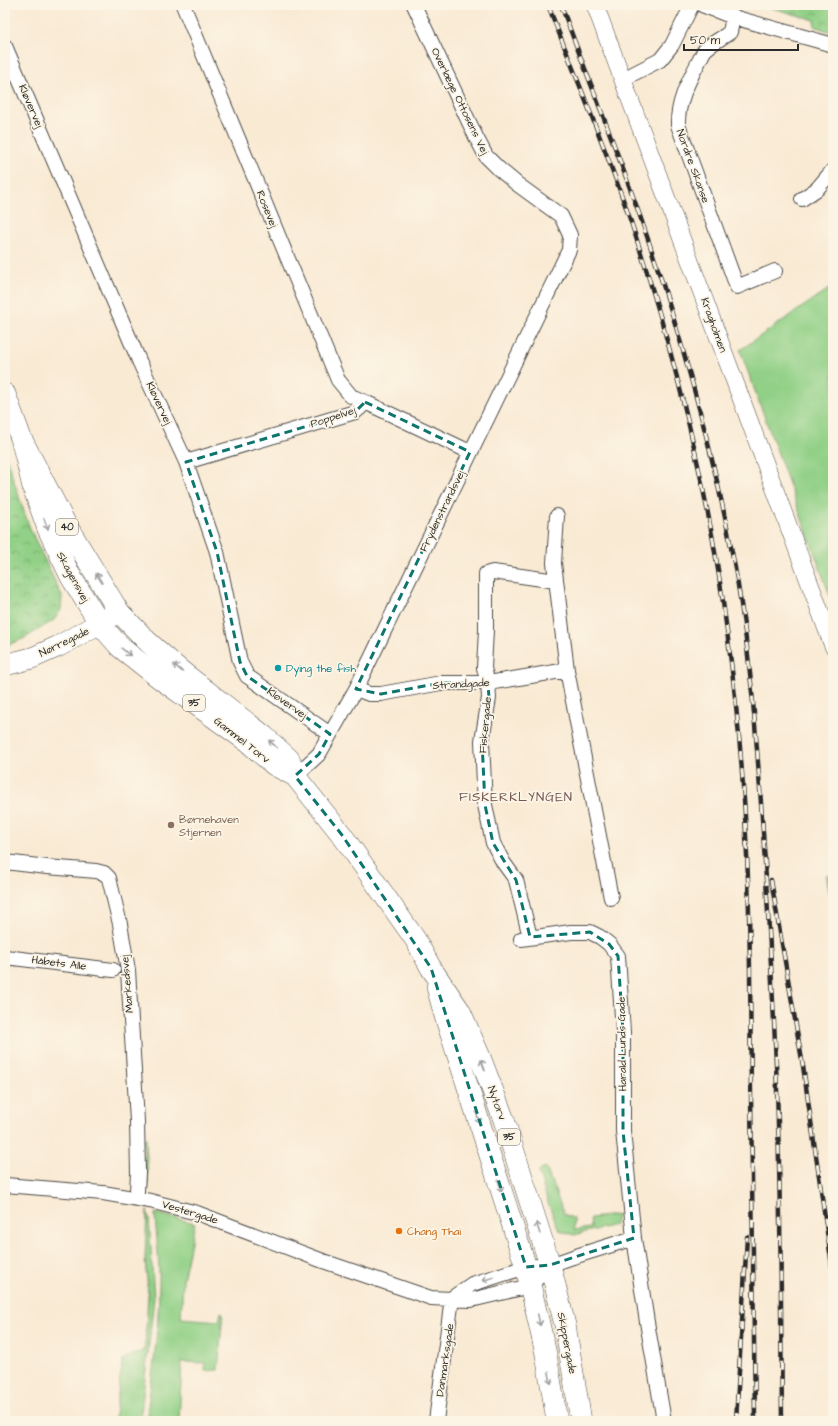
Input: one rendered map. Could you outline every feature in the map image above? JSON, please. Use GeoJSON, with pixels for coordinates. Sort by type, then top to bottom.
{"type":"FeatureCollection","features":[{"type":"Feature","properties":{"kind":"main road","name":"Skagensvej"},"geometry":{"type":"LineString","coordinates":[[5,394],[21,438],[33,487],[48,529],[71,577],[100,624]]}},
{"type":"Feature","properties":{"kind":"main road","name":"Skagensvej"},"geometry":{"type":"LineString","coordinates":[[21,438],[65,523],[119,612]]}},
{"type":"Feature","properties":{"kind":"main road","name":"Nørregade"},"geometry":{"type":"LineString","coordinates":[[5,665],[32,658],[59,646],[119,612]]}},
{"type":"Feature","properties":{"kind":"main road","name":"Gammel Torv"},"geometry":{"type":"LineString","coordinates":[[119,612],[147,642],[181,671],[264,736],[289,759],[295,776],[342,835],[415,939],[453,1014]]}},
{"type":"Feature","properties":{"kind":"main road","name":"Gammel Torv"},"geometry":{"type":"LineString","coordinates":[[100,624],[120,647],[158,678],[248,742],[274,765],[295,776]]}},
{"type":"Feature","properties":{"kind":"main road","name":"Nytorv"},"geometry":{"type":"LineString","coordinates":[[453,1014],[480,1057],[504,1120],[550,1265]]}},
{"type":"Feature","properties":{"kind":"main road","name":"Nytorv"},"geometry":{"type":"LineString","coordinates":[[453,1014],[528,1277]]}},
{"type":"Feature","properties":{"kind":"main road","name":"Skippergade"},"geometry":{"type":"LineString","coordinates":[[550,1265],[564,1325],[581,1421]]}},
{"type":"Feature","properties":{"kind":"main road","name":"Skippergade"},"geometry":{"type":"LineString","coordinates":[[528,1277],[546,1354],[557,1421]]}},
{"type":"Feature","properties":{"kind":"street","name":"Rosevej"},"geometry":{"type":"LineString","coordinates":[[183,5],[338,380],[351,396],[365,402]]}},
{"type":"Feature","properties":{"kind":"street","name":"Overlæge Ottosens Vej"},"geometry":{"type":"LineString","coordinates":[[414,5],[486,156],[517,184],[561,216],[570,234]]}},
{"type":"Feature","properties":{"kind":"street","name":"Kragholmen"},"geometry":{"type":"LineString","coordinates":[[595,5],[833,646]]}},
{"type":"Feature","properties":{"kind":"street"},"geometry":{"type":"LineString","coordinates":[[622,80],[660,60],[672,46],[692,5]]}},
{"type":"Feature","properties":{"kind":"street"},"geometry":{"type":"LineString","coordinates":[[702,5],[733,17],[833,45]]}},
{"type":"Feature","properties":{"kind":"street","name":"Nordre Skanse"},"geometry":{"type":"LineString","coordinates":[[733,17],[730,32],[723,38],[710,44],[704,51],[680,102],[678,125],[737,287],[775,271]]}},
{"type":"Feature","properties":{"kind":"street","name":"Kløvervej"},"geometry":{"type":"LineString","coordinates":[[5,46],[137,356],[186,462],[218,552],[240,662],[248,676],[330,734]]}},
{"type":"Feature","properties":{"kind":"street"},"geometry":{"type":"LineString","coordinates":[[802,199],[817,189],[833,170]]}},
{"type":"Feature","properties":{"kind":"street","name":"Frydenstrandsvej"},"geometry":{"type":"LineString","coordinates":[[295,776],[319,754],[356,689],[569,250],[570,234]]}},
{"type":"Feature","properties":{"kind":"street","name":"Poppelvej"},"geometry":{"type":"LineString","coordinates":[[186,462],[355,412],[365,402],[470,452]]}},
{"type":"Feature","properties":{"kind":"street"},"geometry":{"type":"LineString","coordinates":[[557,516],[554,563],[567,670],[611,898]]}},
{"type":"Feature","properties":{"kind":"street","name":"Fiskergade"},"geometry":{"type":"LineString","coordinates":[[525,938],[516,880],[503,862],[493,843],[485,805],[482,741],[489,698],[488,684],[484,668],[486,574],[493,572],[556,581]]}},
{"type":"Feature","properties":{"kind":"street","name":"Strandgade"},"geometry":{"type":"LineString","coordinates":[[356,689],[369,694],[381,694],[441,683],[488,684],[567,670]]}},
{"type":"Feature","properties":{"kind":"street","name":"Markedsvej"},"geometry":{"type":"LineString","coordinates":[[5,862],[47,868],[96,871],[104,873],[109,878],[120,924],[128,970],[137,1121],[138,1173],[135,1198]]}},
{"type":"Feature","properties":{"kind":"street","name":"Harald Lunds Gade"},"geometry":{"type":"LineString","coordinates":[[525,938],[571,932],[590,932],[609,944],[618,956],[623,1032],[623,1131],[634,1238],[648,1332],[664,1421]]}},
{"type":"Feature","properties":{"kind":"street","name":"Håbets Alle"},"geometry":{"type":"LineString","coordinates":[[5,957],[113,970]]}},
{"type":"Feature","properties":{"kind":"street","name":"Vestergade"},"geometry":{"type":"LineString","coordinates":[[5,1185],[103,1193],[150,1201],[196,1213],[366,1277],[431,1298],[452,1298]]}},
{"type":"Feature","properties":{"kind":"street"},"geometry":{"type":"LineString","coordinates":[[452,1298],[471,1300],[528,1277],[550,1265],[634,1238]]}},
{"type":"Feature","properties":{"kind":"street"},"geometry":{"type":"LineString","coordinates":[[452,1298],[472,1284],[528,1277]]}},
{"type":"Feature","properties":{"kind":"street","name":"Danmarksgade"},"geometry":{"type":"LineString","coordinates":[[436,1421],[452,1298]]}},
{"type":"Feature","properties":{"kind":"highlighted area"},"geometry":{"type":"Polygon","coordinates":[[[365,402],[470,452],[356,689],[381,694],[441,683],[488,683],[489,698],[482,741],[485,805],[493,843],[516,880],[530,937],[590,932],[609,944],[618,956],[623,1032],[623,1131],[634,1238],[550,1265],[526,1267],[431,968],[342,835],[295,776],[319,754],[330,734],[247,676],[240,662],[217,552],[186,462],[355,412],[365,402]]]}},
{"type":"Feature","properties":{"kind":"green space"},"geometry":{"type":"Polygon","coordinates":[[[761,5],[833,5],[833,33],[814,26],[815,20],[761,5]]]}},
{"type":"Feature","properties":{"kind":"green space"},"geometry":{"type":"Polygon","coordinates":[[[833,286],[833,604],[740,350],[833,286]]]}},
{"type":"Feature","properties":{"kind":"green space"},"geometry":{"type":"Polygon","coordinates":[[[5,453],[31,531],[62,596],[61,610],[54,620],[25,638],[5,646],[5,453]]]}},
{"type":"Feature","properties":{"kind":"green space"},"geometry":{"type":"Polygon","coordinates":[[[833,874],[833,911],[826,875],[833,874]]]}},
{"type":"Feature","properties":{"kind":"green space"},"geometry":{"type":"Polygon","coordinates":[[[146,1137],[147,1189],[144,1186],[144,1139],[146,1137]]]}},
{"type":"Feature","properties":{"kind":"green space"},"geometry":{"type":"Polygon","coordinates":[[[546,1168],[564,1214],[574,1219],[574,1230],[591,1228],[590,1218],[617,1215],[615,1225],[574,1235],[559,1230],[549,1206],[538,1171],[546,1168]]]}},
{"type":"Feature","properties":{"kind":"green space"},"geometry":{"type":"Polygon","coordinates":[[[147,1210],[149,1218],[154,1299],[140,1421],[114,1421],[123,1359],[142,1351],[145,1347],[148,1294],[145,1259],[147,1210]]]}},
{"type":"Feature","properties":{"kind":"green space"},"geometry":{"type":"Polygon","coordinates":[[[155,1213],[195,1223],[183,1280],[181,1318],[219,1321],[221,1312],[223,1313],[218,1370],[205,1371],[205,1363],[182,1362],[179,1421],[146,1421],[155,1354],[159,1303],[159,1268],[155,1213]]]}},
{"type":"Feature","properties":{"kind":"railway"},"geometry":{"type":"LineString","coordinates":[[548,5],[591,113],[631,222],[662,322],[689,424],[711,527],[720,579],[731,659],[740,743],[748,885],[750,945],[755,1421]]}},
{"type":"Feature","properties":{"kind":"railway"},"geometry":{"type":"LineString","coordinates":[[561,5],[640,216],[680,340],[714,467],[739,590],[745,629],[757,745],[774,1025],[780,1197],[782,1421]]}},
{"type":"Feature","properties":{"kind":"railway"},"geometry":{"type":"LineString","coordinates":[[771,880],[803,1066],[833,1273]]}},
{"type":"Feature","properties":{"kind":"railway"},"geometry":{"type":"LineString","coordinates":[[736,1421],[747,1237]]}},
{"type":"Feature","properties":{"kind":"place","name":"Dying the fish"},"geometry":{"type":"Point","coordinates":[278,668]}},
{"type":"Feature","properties":{"kind":"place","name":"Børnehaven Stjernen"},"geometry":{"type":"Point","coordinates":[171,825]}},
{"type":"Feature","properties":{"kind":"place","name":"Chang Thai"},"geometry":{"type":"Point","coordinates":[399,1231]}},
{"type":"Feature","properties":{"kind":"district","name":"FISKERKLYNGEN"},"geometry":{"type":"Point","coordinates":[516,797]}}]}
